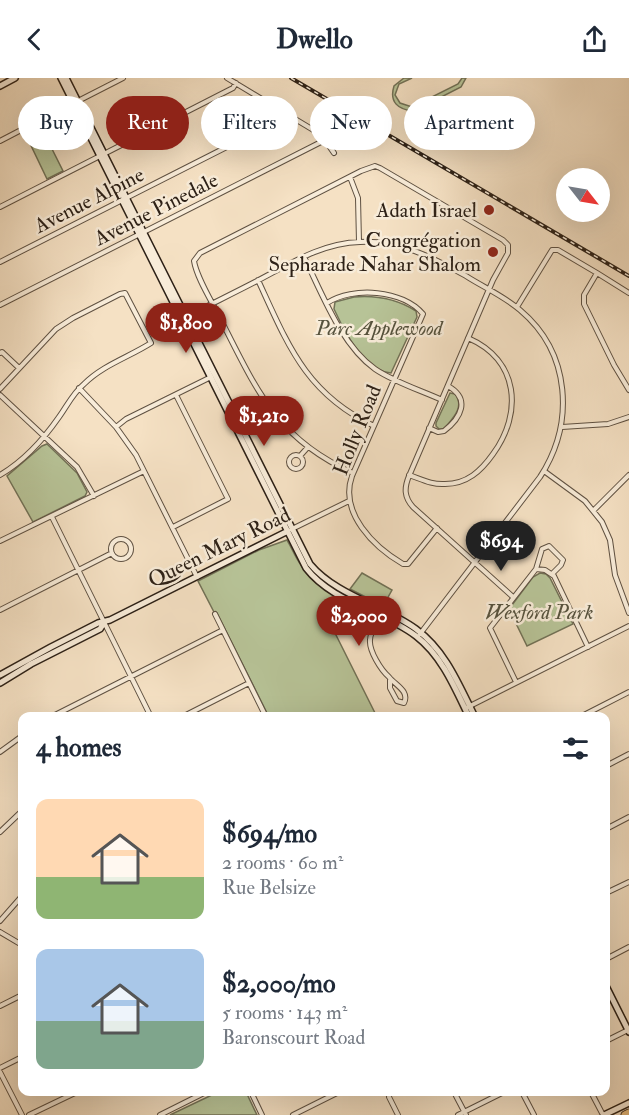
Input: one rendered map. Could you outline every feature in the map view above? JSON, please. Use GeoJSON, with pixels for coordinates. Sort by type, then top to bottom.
{"type":"FeatureCollection","features":[{"type":"Feature","properties":{"kind":"highway"},"geometry":{"type":"LineString","coordinates":[[625,1115],[629,1113]]}},
{"type":"Feature","properties":{"kind":"main road"},"geometry":{"type":"LineString","coordinates":[[0,86],[15,78]]}},
{"type":"Feature","properties":{"kind":"main road"},"geometry":{"type":"LineString","coordinates":[[61,78],[72,96]]}},
{"type":"Feature","properties":{"kind":"main road"},"geometry":{"type":"LineString","coordinates":[[66,78],[74,96]]}},
{"type":"Feature","properties":{"kind":"main road"},"geometry":{"type":"LineString","coordinates":[[94,137],[290,531],[306,568],[319,582],[419,635],[442,664],[471,712]]}},
{"type":"Feature","properties":{"kind":"main road","name":"Queen Mary Road"},"geometry":{"type":"LineString","coordinates":[[0,675],[16,669],[98,623],[104,623],[290,531]]}},
{"type":"Feature","properties":{"kind":"main road","name":"Queen Mary Road"},"geometry":{"type":"LineString","coordinates":[[0,683],[16,669]]}},
{"type":"Feature","properties":{"kind":"main road"},"geometry":{"type":"LineString","coordinates":[[467,707],[468,712]]}},
{"type":"Feature","properties":{"kind":"main road"},"geometry":{"type":"LineString","coordinates":[[610,994],[629,1031]]}},
{"type":"Feature","properties":{"kind":"main road"},"geometry":{"type":"LineString","coordinates":[[603,1115],[629,1103]]}},
{"type":"Feature","properties":{"kind":"street"},"geometry":{"type":"LineString","coordinates":[[88,96],[123,78]]}},
{"type":"Feature","properties":{"kind":"street"},"geometry":{"type":"LineString","coordinates":[[227,78],[257,96]]}},
{"type":"Feature","properties":{"kind":"street"},"geometry":{"type":"LineString","coordinates":[[0,207],[233,88],[236,83]]}},
{"type":"Feature","properties":{"kind":"street"},"geometry":{"type":"LineString","coordinates":[[0,141],[18,132]]}},
{"type":"Feature","properties":{"kind":"street","name":"Avenue Pinedale"},"geometry":{"type":"LineString","coordinates":[[0,305],[310,148]]}},
{"type":"Feature","properties":{"kind":"street","name":"Avenue Alpine"},"geometry":{"type":"LineString","coordinates":[[0,262],[221,150]]}},
{"type":"Feature","properties":{"kind":"street"},"geometry":{"type":"LineString","coordinates":[[353,473],[308,447],[278,420],[261,396],[194,261],[198,255],[370,167],[380,168],[506,242],[509,249],[468,338],[405,488],[407,500],[513,597]]}},
{"type":"Feature","properties":{"kind":"street"},"geometry":{"type":"LineString","coordinates":[[350,177],[358,198],[359,242]]}},
{"type":"Feature","properties":{"kind":"street"},"geometry":{"type":"LineString","coordinates":[[184,318],[304,257],[332,246],[359,242],[388,243],[413,249],[434,258],[489,290],[517,308],[543,334],[557,362],[563,388],[562,426],[555,450],[544,471],[419,635]]}},
{"type":"Feature","properties":{"kind":"street"},"geometry":{"type":"LineString","coordinates":[[517,308],[552,250],[558,250],[629,293]]}},
{"type":"Feature","properties":{"kind":"street"},"geometry":{"type":"LineString","coordinates":[[304,257],[342,333],[356,353],[373,368],[442,400]]}},
{"type":"Feature","properties":{"kind":"street"},"geometry":{"type":"LineString","coordinates":[[597,273],[585,292],[584,304],[629,390]]}},
{"type":"Feature","properties":{"kind":"street"},"geometry":{"type":"LineString","coordinates":[[258,280],[309,378],[340,408],[374,426]]}},
{"type":"Feature","properties":{"kind":"street"},"geometry":{"type":"LineString","coordinates":[[0,389],[50,334],[95,306],[125,293],[151,343],[105,368],[79,388],[45,437],[23,459],[0,475]]}},
{"type":"Feature","properties":{"kind":"street","name":"Holly Road"},"geometry":{"type":"LineString","coordinates":[[327,303],[339,297],[369,293],[395,297],[420,310],[423,314],[353,473],[349,501],[369,537],[403,564],[408,564],[437,528]]}},
{"type":"Feature","properties":{"kind":"street"},"geometry":{"type":"LineString","coordinates":[[409,475],[436,484],[452,484],[467,479],[489,460],[507,432],[513,404],[507,375],[491,354],[468,338]]}},
{"type":"Feature","properties":{"kind":"street"},"geometry":{"type":"LineString","coordinates":[[0,354],[2,352],[19,368]]}},
{"type":"Feature","properties":{"kind":"street"},"geometry":{"type":"LineString","coordinates":[[116,427],[126,419],[213,376]]}},
{"type":"Feature","properties":{"kind":"street"},"geometry":{"type":"LineString","coordinates":[[429,428],[438,432],[444,431],[456,419],[460,410],[460,398],[456,391],[448,386]]}},
{"type":"Feature","properties":{"kind":"street"},"geometry":{"type":"LineString","coordinates":[[79,388],[116,427],[136,455],[197,577]]}},
{"type":"Feature","properties":{"kind":"street"},"geometry":{"type":"LineString","coordinates":[[0,395],[77,467],[94,496]]}},
{"type":"Feature","properties":{"kind":"street"},"geometry":{"type":"LineString","coordinates":[[172,527],[228,499],[176,395]]}},
{"type":"Feature","properties":{"kind":"street"},"geometry":{"type":"LineString","coordinates":[[562,426],[602,425],[629,417]]}},
{"type":"Feature","properties":{"kind":"street"},"geometry":{"type":"LineString","coordinates":[[300,456],[308,447]]}},
{"type":"Feature","properties":{"kind":"street"},"geometry":{"type":"LineString","coordinates":[[0,541],[144,471]]}},
{"type":"Feature","properties":{"kind":"street"},"geometry":{"type":"LineString","coordinates":[[544,471],[594,510],[607,531],[615,575],[629,613]]}},
{"type":"Feature","properties":{"kind":"street"},"geometry":{"type":"LineString","coordinates":[[594,510],[629,475]]}},
{"type":"Feature","properties":{"kind":"street","name":"Queen Mary Road"},"geometry":{"type":"LineString","coordinates":[[290,531],[349,501]]}},
{"type":"Feature","properties":{"kind":"street"},"geometry":{"type":"LineString","coordinates":[[52,517],[149,712]]}},
{"type":"Feature","properties":{"kind":"street"},"geometry":{"type":"LineString","coordinates":[[118,540],[127,541],[130,553],[122,559],[116,558],[112,553],[111,547],[118,540]]}},
{"type":"Feature","properties":{"kind":"street"},"geometry":{"type":"LineString","coordinates":[[516,682],[490,628],[536,569],[542,549],[549,546],[563,560],[552,574]]}},
{"type":"Feature","properties":{"kind":"street"},"geometry":{"type":"LineString","coordinates":[[0,610],[112,553]]}},
{"type":"Feature","properties":{"kind":"street"},"geometry":{"type":"LineString","coordinates":[[536,569],[552,574],[588,647]]}},
{"type":"Feature","properties":{"kind":"street"},"geometry":{"type":"LineString","coordinates":[[215,614],[264,712]]}},
{"type":"Feature","properties":{"kind":"street"},"geometry":{"type":"LineString","coordinates":[[382,614],[369,642],[382,670],[402,690],[406,698],[404,703],[397,701],[390,688],[390,680]]}},
{"type":"Feature","properties":{"kind":"street"},"geometry":{"type":"LineString","coordinates":[[467,707],[629,626]]}},
{"type":"Feature","properties":{"kind":"street"},"geometry":{"type":"LineString","coordinates":[[61,712],[223,630]]}},
{"type":"Feature","properties":{"kind":"street"},"geometry":{"type":"LineString","coordinates":[[192,712],[249,683]]}},
{"type":"Feature","properties":{"kind":"street"},"geometry":{"type":"LineString","coordinates":[[589,712],[629,692]]}},
{"type":"Feature","properties":{"kind":"street"},"geometry":{"type":"LineString","coordinates":[[0,752],[18,739]]}},
{"type":"Feature","properties":{"kind":"street"},"geometry":{"type":"LineString","coordinates":[[610,763],[629,754]]}},
{"type":"Feature","properties":{"kind":"street"},"geometry":{"type":"LineString","coordinates":[[0,832],[18,815]]}},
{"type":"Feature","properties":{"kind":"street"},"geometry":{"type":"LineString","coordinates":[[610,827],[629,817]]}},
{"type":"Feature","properties":{"kind":"street"},"geometry":{"type":"LineString","coordinates":[[610,891],[629,882]]}},
{"type":"Feature","properties":{"kind":"street"},"geometry":{"type":"LineString","coordinates":[[0,921],[18,901]]}},
{"type":"Feature","properties":{"kind":"street"},"geometry":{"type":"LineString","coordinates":[[0,932],[18,943]]}},
{"type":"Feature","properties":{"kind":"street"},"geometry":{"type":"LineString","coordinates":[[610,957],[629,947]]}},
{"type":"Feature","properties":{"kind":"street"},"geometry":{"type":"LineString","coordinates":[[0,1006],[18,997]]}},
{"type":"Feature","properties":{"kind":"street"},"geometry":{"type":"LineString","coordinates":[[610,1039],[629,1031]]}},
{"type":"Feature","properties":{"kind":"street"},"geometry":{"type":"LineString","coordinates":[[18,1059],[0,1070],[22,1115]]}},
{"type":"Feature","properties":{"kind":"street"},"geometry":{"type":"LineString","coordinates":[[29,1115],[69,1096]]}},
{"type":"Feature","properties":{"kind":"street"},"geometry":{"type":"LineString","coordinates":[[160,1115],[198,1096]]}},
{"type":"Feature","properties":{"kind":"street"},"geometry":{"type":"LineString","coordinates":[[253,1096],[262,1115]]}},
{"type":"Feature","properties":{"kind":"street"},"geometry":{"type":"LineString","coordinates":[[293,1115],[331,1096]]}},
{"type":"Feature","properties":{"kind":"street"},"geometry":{"type":"LineString","coordinates":[[456,1096],[465,1114]]}},
{"type":"Feature","properties":{"kind":"street"},"geometry":{"type":"LineString","coordinates":[[458,1115],[465,1114],[497,1096]]}},
{"type":"Feature","properties":{"kind":"street"},"geometry":{"type":"LineString","coordinates":[[524,1096],[534,1115]]}},
{"type":"Feature","properties":{"kind":"street"},"geometry":{"type":"LineString","coordinates":[[593,1096],[603,1115]]}},
{"type":"Feature","properties":{"kind":"street"},"geometry":{"type":"LineString","coordinates":[[389,1097],[398,1115]]}},
{"type":"Feature","properties":{"kind":"green space"},"geometry":{"type":"Polygon","coordinates":[[[404,78],[412,78],[399,84],[395,95],[400,103],[404,104],[404,109],[394,101],[394,86],[404,78]]]}},
{"type":"Feature","properties":{"kind":"green space"},"geometry":{"type":"Polygon","coordinates":[[[462,78],[466,78],[461,87],[443,96],[434,96],[458,84],[462,78]]]}},
{"type":"Feature","properties":{"kind":"green space"},"geometry":{"type":"Polygon","coordinates":[[[33,150],[52,150],[63,171],[47,179],[33,150]]]}},
{"type":"Feature","properties":{"kind":"green space","name":"Parc Applewood"},"geometry":{"type":"Polygon","coordinates":[[[354,297],[386,299],[402,303],[416,311],[417,317],[391,373],[381,371],[364,358],[338,318],[334,309],[335,302],[354,297]]]}},
{"type":"Feature","properties":{"kind":"green space"},"geometry":{"type":"Polygon","coordinates":[[[450,393],[455,394],[458,399],[458,408],[444,429],[439,429],[436,423],[450,393]]]}},
{"type":"Feature","properties":{"kind":"green space"},"geometry":{"type":"Polygon","coordinates":[[[47,444],[77,473],[87,492],[85,496],[33,522],[7,476],[47,444]]]}},
{"type":"Feature","properties":{"kind":"green space"},"geometry":{"type":"Polygon","coordinates":[[[287,540],[305,572],[322,588],[350,604],[335,633],[374,712],[266,712],[217,613],[215,614],[198,581],[259,550],[287,540]]]}},
{"type":"Feature","properties":{"kind":"green space"},"geometry":{"type":"Polygon","coordinates":[[[362,573],[392,590],[383,606],[350,589],[362,573]]]}},
{"type":"Feature","properties":{"kind":"green space","name":"Wexford Park"},"geometry":{"type":"Polygon","coordinates":[[[540,573],[550,578],[573,624],[527,646],[509,609],[533,577],[540,573]]]}},
{"type":"Feature","properties":{"kind":"green space"},"geometry":{"type":"Polygon","coordinates":[[[210,1096],[248,1096],[257,1115],[170,1115],[210,1096]]]}},
{"type":"Feature","properties":{"kind":"railway"},"geometry":{"type":"LineString","coordinates":[[291,78],[629,276]]}},
{"type":"Feature","properties":{"kind":"place","name":"Adath Israel"},"geometry":{"type":"Point","coordinates":[489,210]}},
{"type":"Feature","properties":{"kind":"place","name":"Congrégation Sepharade Nahar Shalom"},"geometry":{"type":"Point","coordinates":[493,252]}}]}
